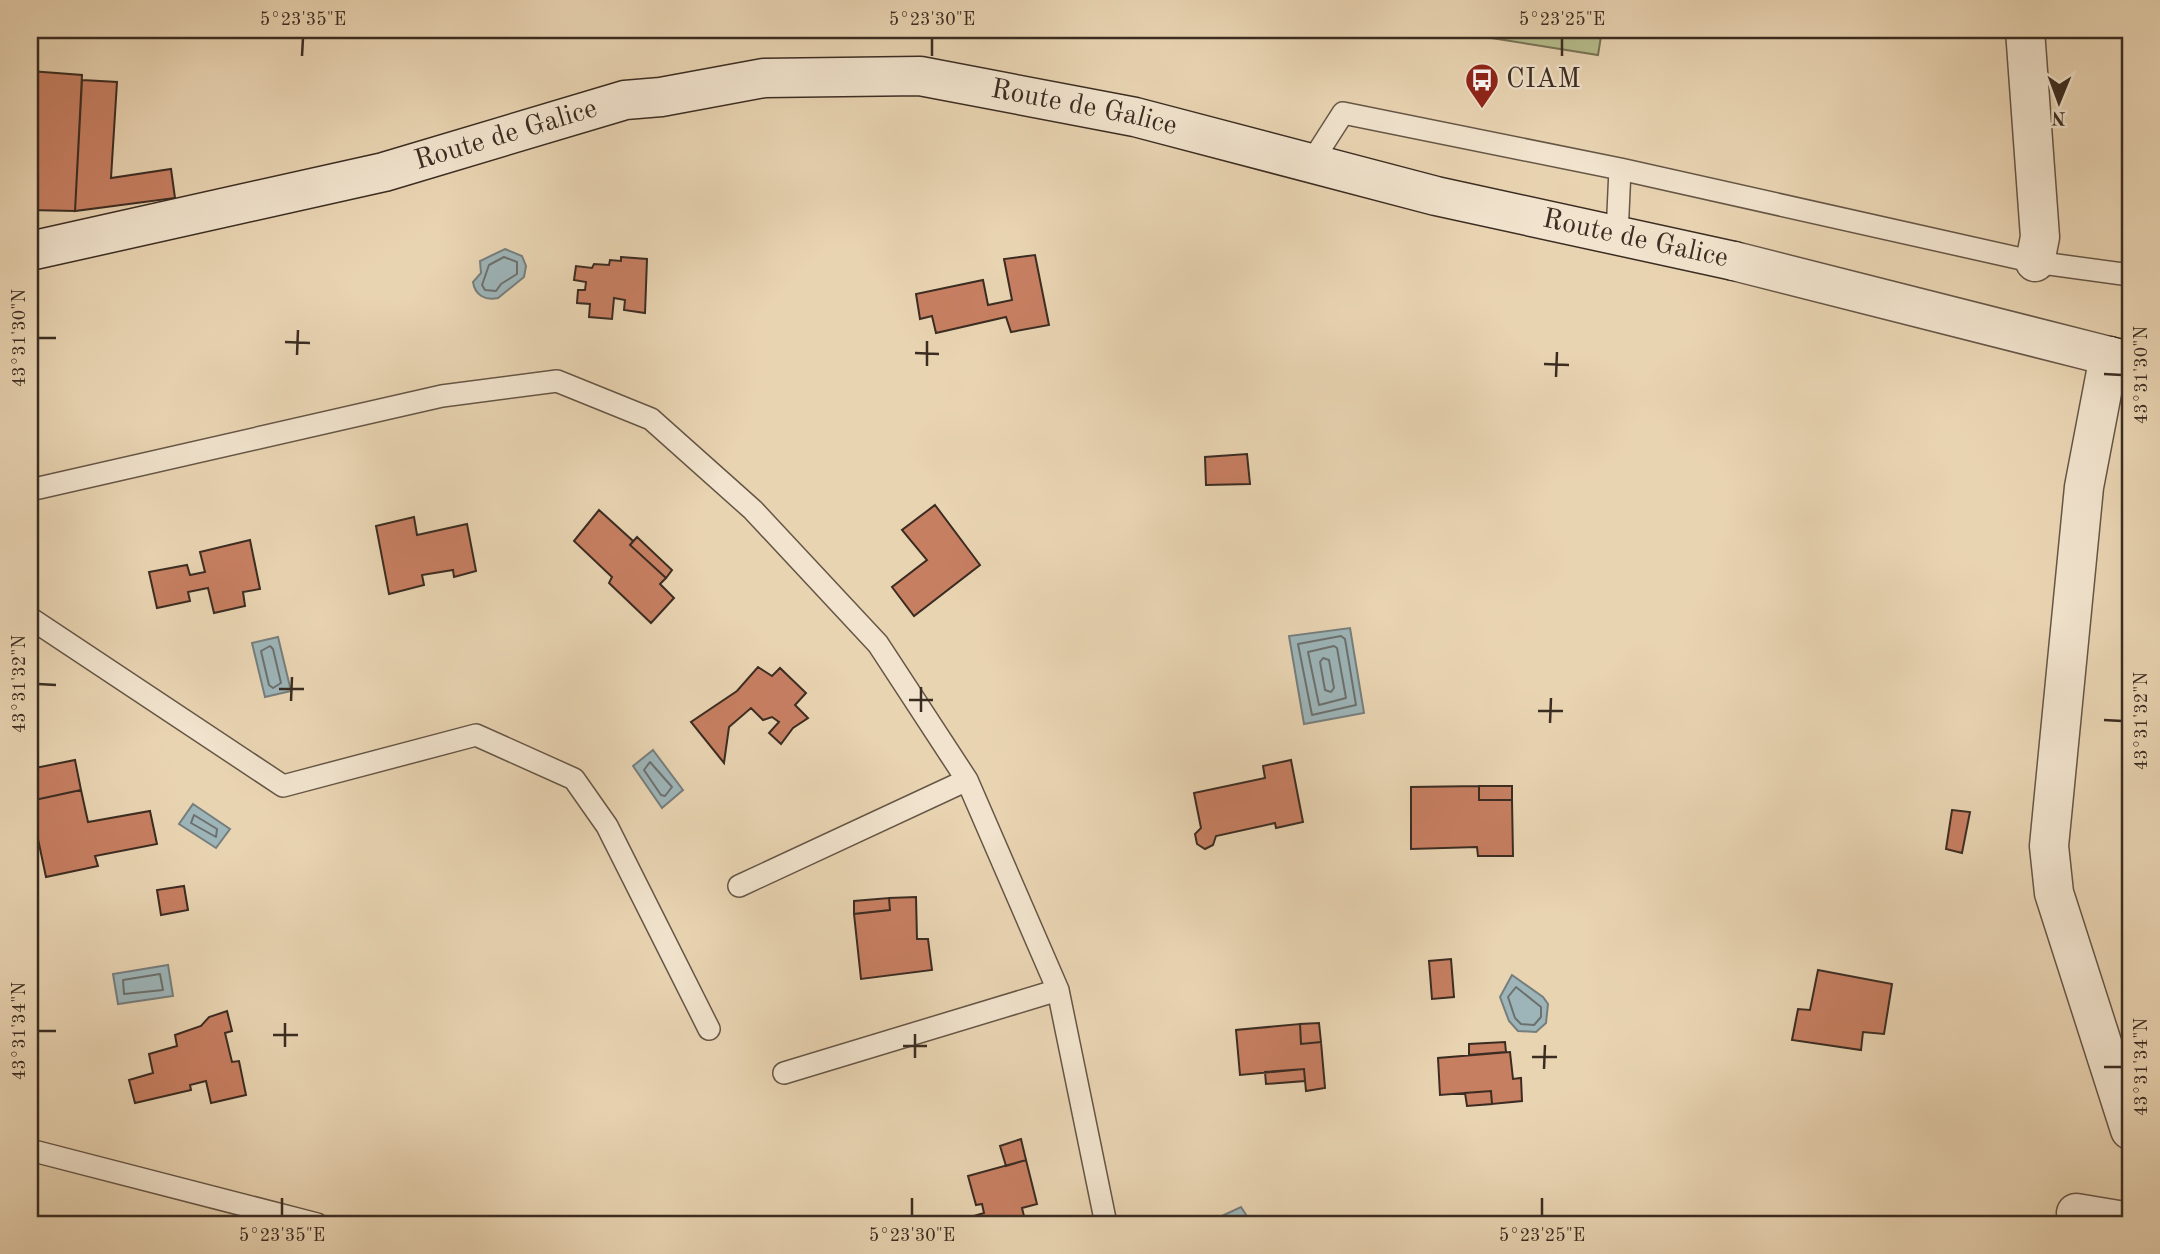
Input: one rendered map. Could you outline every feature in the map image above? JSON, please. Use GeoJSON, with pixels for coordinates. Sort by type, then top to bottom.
{"type":"FeatureCollection","features":[{"type":"Feature","properties":{"kind":"main road"},"geometry":{"type":"LineString","coordinates":[[2025,30],[2040,237],[2035,262]]}},
{"type":"Feature","properties":{"kind":"main road","name":"Route de Galice"},"geometry":{"type":"LineString","coordinates":[[30,251],[384,172],[625,100],[662,97],[764,78],[920,76],[1135,117],[1436,195],[1734,261],[2120,358]]}},
{"type":"Feature","properties":{"kind":"main road"},"geometry":{"type":"LineString","coordinates":[[2120,358],[2084,487],[2049,868],[2054,893],[2130,1130]]}},
{"type":"Feature","properties":{"kind":"main road"},"geometry":{"type":"LineString","coordinates":[[2076,1213],[2130,1222]]}},
{"type":"Feature","properties":{"kind":"lane"},"geometry":{"type":"LineString","coordinates":[[1311,163],[1343,113],[1620,169],[2035,262],[2130,275]]}},
{"type":"Feature","properties":{"kind":"lane"},"geometry":{"type":"LineString","coordinates":[[1617,236],[1620,169]]}},
{"type":"Feature","properties":{"kind":"lane"},"geometry":{"type":"LineString","coordinates":[[30,490],[442,396],[557,381],[651,419],[753,510],[878,644],[967,780],[1058,990],[1106,1224]]}},
{"type":"Feature","properties":{"kind":"lane"},"geometry":{"type":"LineString","coordinates":[[30,618],[283,786],[476,735],[574,779],[607,826],[709,1029]]}},
{"type":"Feature","properties":{"kind":"lane"},"geometry":{"type":"LineString","coordinates":[[739,886],[967,780]]}},
{"type":"Feature","properties":{"kind":"lane"},"geometry":{"type":"LineString","coordinates":[[784,1073],[1058,990]]}},
{"type":"Feature","properties":{"kind":"lane"},"geometry":{"type":"LineString","coordinates":[[30,1150],[317,1224]]}},
{"type":"Feature","properties":{"kind":"green space"},"geometry":{"type":"Polygon","coordinates":[[[1441,30],[1602,30],[1598,55],[1441,30]]]}},
{"type":"Feature","properties":{"kind":"water"},"geometry":{"type":"Polygon","coordinates":[[[505,249],[522,256],[526,266],[524,277],[498,298],[485,298],[478,294],[473,282],[481,273],[480,261],[505,249]]]}},
{"type":"Feature","properties":{"kind":"water"},"geometry":{"type":"Polygon","coordinates":[[[1350,628],[1364,713],[1304,724],[1289,636],[1350,628]]]}},
{"type":"Feature","properties":{"kind":"water"},"geometry":{"type":"Polygon","coordinates":[[[278,637],[291,691],[265,697],[252,643],[278,637]]]}},
{"type":"Feature","properties":{"kind":"water"},"geometry":{"type":"Polygon","coordinates":[[[653,750],[683,790],[662,808],[633,766],[653,750]]]}},
{"type":"Feature","properties":{"kind":"water"},"geometry":{"type":"Polygon","coordinates":[[[193,804],[230,829],[216,848],[179,824],[193,804]]]}},
{"type":"Feature","properties":{"kind":"water"},"geometry":{"type":"Polygon","coordinates":[[[168,965],[173,996],[118,1004],[113,974],[168,965]]]}},
{"type":"Feature","properties":{"kind":"water"},"geometry":{"type":"Polygon","coordinates":[[[1512,975],[1543,997],[1548,1004],[1546,1023],[1536,1032],[1518,1031],[1509,1021],[1500,997],[1512,975]]]}},
{"type":"Feature","properties":{"kind":"water"},"geometry":{"type":"Polygon","coordinates":[[[1241,1207],[1252,1224],[1209,1222],[1241,1207]]]}},
{"type":"Feature","properties":{"kind":"building"},"geometry":{"type":"Polygon","coordinates":[[[30,71],[82,75],[75,211],[30,210],[30,71]]]}},
{"type":"Feature","properties":{"kind":"building"},"geometry":{"type":"Polygon","coordinates":[[[82,80],[117,82],[111,178],[171,169],[175,198],[75,211],[82,80]]]}},
{"type":"Feature","properties":{"kind":"building"},"geometry":{"type":"Polygon","coordinates":[[[1035,255],[1049,325],[1011,332],[1006,317],[936,333],[932,316],[920,319],[916,294],[983,280],[988,305],[1012,300],[1004,259],[1035,255]]]}},
{"type":"Feature","properties":{"kind":"building"},"geometry":{"type":"Polygon","coordinates":[[[621,257],[647,259],[645,313],[624,310],[625,300],[614,298],[612,319],[589,317],[590,304],[577,303],[578,290],[585,290],[586,282],[574,280],[576,266],[592,268],[594,264],[609,265],[610,260],[621,261],[621,257]]]}},
{"type":"Feature","properties":{"kind":"building"},"geometry":{"type":"Polygon","coordinates":[[[1247,454],[1250,484],[1206,485],[1205,457],[1247,454]]]}},
{"type":"Feature","properties":{"kind":"building"},"geometry":{"type":"Polygon","coordinates":[[[935,505],[980,565],[914,616],[892,587],[927,560],[902,530],[935,505]]]}},
{"type":"Feature","properties":{"kind":"building"},"geometry":{"type":"Polygon","coordinates":[[[599,510],[633,541],[630,545],[666,578],[660,584],[674,598],[651,623],[609,583],[612,577],[574,541],[599,510]]]}},
{"type":"Feature","properties":{"kind":"building"},"geometry":{"type":"Polygon","coordinates":[[[414,517],[417,535],[467,524],[476,571],[454,577],[453,570],[422,575],[424,585],[389,594],[376,526],[414,517]]]}},
{"type":"Feature","properties":{"kind":"building"},"geometry":{"type":"Polygon","coordinates":[[[637,537],[672,570],[666,578],[630,545],[637,537]]]}},
{"type":"Feature","properties":{"kind":"building"},"geometry":{"type":"Polygon","coordinates":[[[250,540],[260,589],[243,592],[245,606],[214,613],[208,588],[188,592],[190,601],[157,608],[149,572],[187,565],[190,575],[205,572],[200,552],[250,540]]]}},
{"type":"Feature","properties":{"kind":"building"},"geometry":{"type":"Polygon","coordinates":[[[758,667],[772,676],[780,668],[806,693],[795,705],[808,718],[793,728],[781,744],[769,733],[779,722],[772,717],[763,720],[751,708],[729,727],[724,763],[691,722],[737,691],[758,667]]]}},
{"type":"Feature","properties":{"kind":"building"},"geometry":{"type":"Polygon","coordinates":[[[75,760],[81,790],[30,801],[30,769],[75,760]]]}},
{"type":"Feature","properties":{"kind":"building"},"geometry":{"type":"Polygon","coordinates":[[[1291,760],[1303,822],[1276,828],[1275,823],[1216,836],[1213,845],[1205,849],[1197,844],[1195,834],[1201,828],[1194,793],[1265,778],[1263,766],[1291,760]]]}},
{"type":"Feature","properties":{"kind":"building"},"geometry":{"type":"Polygon","coordinates":[[[1479,786],[1512,786],[1512,800],[1479,800],[1479,786]]]}},
{"type":"Feature","properties":{"kind":"building"},"geometry":{"type":"Polygon","coordinates":[[[1479,786],[1479,800],[1512,800],[1513,856],[1478,856],[1477,847],[1411,849],[1411,787],[1479,786]]]}},
{"type":"Feature","properties":{"kind":"building"},"geometry":{"type":"Polygon","coordinates":[[[81,790],[88,822],[150,811],[157,844],[95,856],[98,866],[46,877],[30,801],[81,790]]]}},
{"type":"Feature","properties":{"kind":"building"},"geometry":{"type":"Polygon","coordinates":[[[1952,810],[1970,812],[1962,853],[1946,849],[1952,810]]]}},
{"type":"Feature","properties":{"kind":"building"},"geometry":{"type":"Polygon","coordinates":[[[184,886],[188,910],[161,915],[157,890],[184,886]]]}},
{"type":"Feature","properties":{"kind":"building"},"geometry":{"type":"Polygon","coordinates":[[[916,897],[917,939],[928,939],[932,970],[861,979],[854,914],[890,910],[889,898],[916,897]]]}},
{"type":"Feature","properties":{"kind":"building"},"geometry":{"type":"Polygon","coordinates":[[[889,898],[890,910],[854,914],[854,901],[889,898]]]}},
{"type":"Feature","properties":{"kind":"building"},"geometry":{"type":"Polygon","coordinates":[[[1451,959],[1454,997],[1432,999],[1429,961],[1451,959]]]}},
{"type":"Feature","properties":{"kind":"building"},"geometry":{"type":"Polygon","coordinates":[[[1818,970],[1892,984],[1884,1034],[1863,1032],[1861,1050],[1792,1040],[1798,1009],[1810,1010],[1818,970]]]}},
{"type":"Feature","properties":{"kind":"building"},"geometry":{"type":"Polygon","coordinates":[[[227,1011],[232,1031],[225,1033],[232,1062],[239,1061],[246,1095],[211,1103],[206,1081],[190,1085],[191,1090],[135,1103],[129,1080],[153,1073],[149,1054],[177,1046],[175,1035],[201,1026],[209,1017],[227,1011]]]}},
{"type":"Feature","properties":{"kind":"building"},"geometry":{"type":"Polygon","coordinates":[[[1319,1023],[1321,1042],[1301,1044],[1300,1024],[1319,1023]]]}},
{"type":"Feature","properties":{"kind":"building"},"geometry":{"type":"Polygon","coordinates":[[[1300,1024],[1301,1044],[1321,1042],[1325,1088],[1306,1091],[1304,1069],[1240,1075],[1236,1030],[1300,1024]]]}},
{"type":"Feature","properties":{"kind":"building"},"geometry":{"type":"Polygon","coordinates":[[[1505,1042],[1506,1052],[1469,1055],[1469,1044],[1505,1042]]]}},
{"type":"Feature","properties":{"kind":"building"},"geometry":{"type":"Polygon","coordinates":[[[1510,1052],[1513,1079],[1521,1078],[1522,1101],[1492,1104],[1491,1091],[1440,1095],[1438,1058],[1510,1052]]]}},
{"type":"Feature","properties":{"kind":"building"},"geometry":{"type":"Polygon","coordinates":[[[1304,1069],[1305,1081],[1266,1084],[1265,1072],[1304,1069]]]}},
{"type":"Feature","properties":{"kind":"building"},"geometry":{"type":"Polygon","coordinates":[[[1491,1091],[1492,1104],[1467,1106],[1465,1093],[1491,1091]]]}},
{"type":"Feature","properties":{"kind":"building"},"geometry":{"type":"Polygon","coordinates":[[[1021,1139],[1026,1160],[1006,1166],[1000,1146],[1021,1139]]]}},
{"type":"Feature","properties":{"kind":"building"},"geometry":{"type":"Polygon","coordinates":[[[1026,1160],[1037,1204],[1022,1208],[1026,1224],[966,1224],[964,1219],[984,1213],[982,1204],[976,1205],[968,1176],[1026,1160]]]}},
{"type":"Feature","properties":{"kind":"place","name":"CIAM"},"geometry":{"type":"Point","coordinates":[1482,110]}}]}
